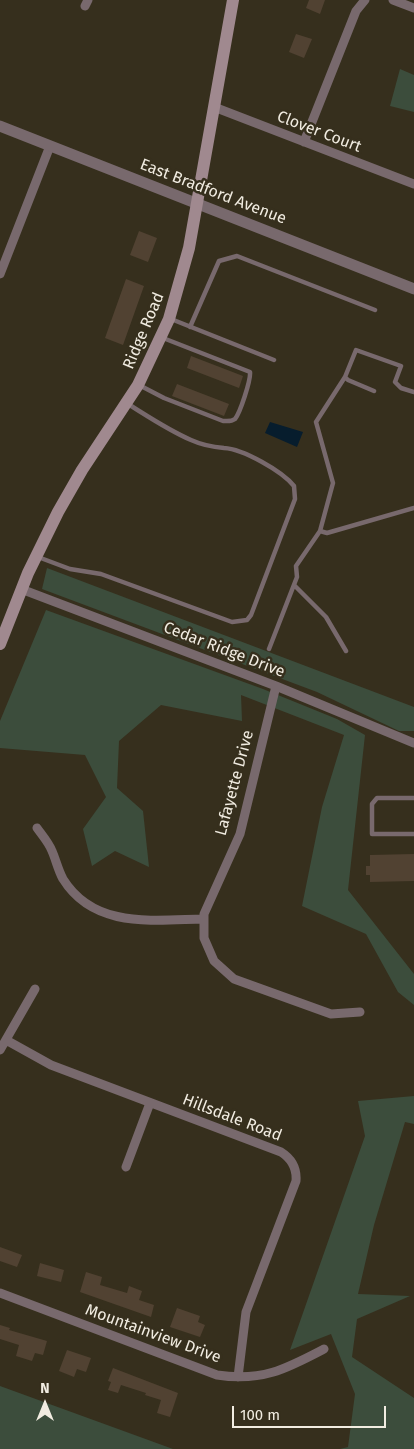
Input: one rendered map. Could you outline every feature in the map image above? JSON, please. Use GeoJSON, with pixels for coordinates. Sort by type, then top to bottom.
{"type":"FeatureCollection","features":[{"type":"Feature","properties":{"kind":"main road","name":"Ridge Road"},"geometry":{"type":"LineString","coordinates":[[0,644],[35,556],[74,484],[138,385],[162,338],[184,271],[234,0]]}},
{"type":"Feature","properties":{"kind":"street"},"geometry":{"type":"LineString","coordinates":[[304,142],[356,11],[365,0]]}},
{"type":"Feature","properties":{"kind":"street"},"geometry":{"type":"LineString","coordinates":[[394,0],[414,8]]}},
{"type":"Feature","properties":{"kind":"street","name":"Clover Court"},"geometry":{"type":"LineString","coordinates":[[214,108],[414,184]]}},
{"type":"Feature","properties":{"kind":"street","name":"East Bradford Avenue"},"geometry":{"type":"LineString","coordinates":[[0,126],[414,289]]}},
{"type":"Feature","properties":{"kind":"street"},"geometry":{"type":"LineString","coordinates":[[0,274],[50,146]]}},
{"type":"Feature","properties":{"kind":"street","name":"Cedar Ridge Drive"},"geometry":{"type":"LineString","coordinates":[[21,589],[276,686],[414,744]]}},
{"type":"Feature","properties":{"kind":"street","name":"Lafayette Drive"},"geometry":{"type":"LineString","coordinates":[[203,919],[240,834],[276,686]]}},
{"type":"Feature","properties":{"kind":"street"},"geometry":{"type":"LineString","coordinates":[[37,828],[52,850],[63,879],[76,895],[92,908],[128,920],[203,919],[204,938],[210,954],[220,968],[234,978],[331,1014],[360,1012]]}},
{"type":"Feature","properties":{"kind":"street"},"geometry":{"type":"LineString","coordinates":[[0,1050],[35,989]]}},
{"type":"Feature","properties":{"kind":"street","name":"Hillsdale Road"},"geometry":{"type":"LineString","coordinates":[[6,1040],[51,1065],[281,1152],[292,1161],[296,1171],[296,1180],[246,1312],[238,1378]]}},
{"type":"Feature","properties":{"kind":"street"},"geometry":{"type":"LineString","coordinates":[[126,1167],[150,1103]]}},
{"type":"Feature","properties":{"kind":"street","name":"Mountainview Drive"},"geometry":{"type":"LineString","coordinates":[[0,1293],[206,1372],[238,1378],[281,1372],[324,1349]]}},
{"type":"Feature","properties":{"kind":"lane"},"geometry":{"type":"LineString","coordinates":[[190,326],[220,261],[238,256],[375,310]]}},
{"type":"Feature","properties":{"kind":"lane"},"geometry":{"type":"LineString","coordinates":[[169,318],[274,360]]}},
{"type":"Feature","properties":{"kind":"lane"},"geometry":{"type":"LineString","coordinates":[[138,385],[164,398],[223,421],[229,422],[235,418],[249,384],[250,372],[162,338]]}},
{"type":"Feature","properties":{"kind":"lane"},"geometry":{"type":"LineString","coordinates":[[269,649],[297,576],[296,566],[320,531],[333,483],[316,422],[345,377],[356,350],[401,366],[396,382],[401,388],[414,392]]}},
{"type":"Feature","properties":{"kind":"lane"},"geometry":{"type":"LineString","coordinates":[[345,377],[374,391]]}},
{"type":"Feature","properties":{"kind":"lane"},"geometry":{"type":"LineString","coordinates":[[35,556],[70,568],[101,574],[232,622],[247,620],[251,616],[294,499],[294,486],[281,474],[254,458],[192,440],[166,428],[127,403]]}},
{"type":"Feature","properties":{"kind":"lane"},"geometry":{"type":"LineString","coordinates":[[320,531],[328,533],[414,508]]}},
{"type":"Feature","properties":{"kind":"lane"},"geometry":{"type":"LineString","coordinates":[[294,585],[326,617],[346,651]]}},
{"type":"Feature","properties":{"kind":"lane"},"geometry":{"type":"LineString","coordinates":[[414,798],[377,798],[372,804],[372,834],[414,834]]}},
{"type":"Feature","properties":{"kind":"green space"},"geometry":{"type":"Polygon","coordinates":[[[400,69],[414,75],[414,112],[390,106],[400,69]]]}},
{"type":"Feature","properties":{"kind":"green space"},"geometry":{"type":"Polygon","coordinates":[[[47,568],[414,707],[414,731],[399,731],[317,692],[42,589],[47,568]]]}},
{"type":"Feature","properties":{"kind":"green space"},"geometry":{"type":"Polygon","coordinates":[[[46,610],[263,689],[337,719],[365,735],[348,890],[414,974],[414,1005],[398,992],[366,934],[302,906],[322,807],[344,735],[241,695],[242,721],[161,705],[119,741],[117,788],[143,811],[149,867],[115,851],[92,866],[83,829],[106,797],[85,755],[0,748],[0,721],[46,610]]]}},
{"type":"Feature","properties":{"kind":"green space"},"geometry":{"type":"Polygon","coordinates":[[[414,1096],[414,1124],[405,1122],[374,1225],[358,1294],[410,1296],[357,1319],[352,1357],[414,1398],[414,1449],[340,1449],[348,1447],[355,1394],[331,1334],[290,1350],[365,1136],[358,1101],[414,1096]]]}},
{"type":"Feature","properties":{"kind":"green space"},"geometry":{"type":"Polygon","coordinates":[[[0,1386],[173,1449],[0,1449],[0,1386]]]}},
{"type":"Feature","properties":{"kind":"water"},"geometry":{"type":"Polygon","coordinates":[[[270,422],[303,432],[297,447],[265,433],[270,422]]]}},
{"type":"Feature","properties":{"kind":"building"},"geometry":{"type":"Polygon","coordinates":[[[309,0],[325,0],[320,14],[306,8],[309,0]]]}},
{"type":"Feature","properties":{"kind":"building"},"geometry":{"type":"Polygon","coordinates":[[[296,34],[312,39],[304,58],[289,52],[296,34]]]}},
{"type":"Feature","properties":{"kind":"building"},"geometry":{"type":"Polygon","coordinates":[[[139,231],[157,238],[148,262],[130,255],[139,231]]]}},
{"type":"Feature","properties":{"kind":"building"},"geometry":{"type":"Polygon","coordinates":[[[126,279],[144,286],[123,345],[105,338],[126,279]]]}},
{"type":"Feature","properties":{"kind":"building"},"geometry":{"type":"Polygon","coordinates":[[[191,356],[243,376],[239,388],[187,368],[191,356]]]}},
{"type":"Feature","properties":{"kind":"building"},"geometry":{"type":"Polygon","coordinates":[[[177,384],[229,404],[224,416],[172,396],[177,384]]]}},
{"type":"Feature","properties":{"kind":"building"},"geometry":{"type":"Polygon","coordinates":[[[414,854],[414,881],[370,882],[370,875],[366,875],[366,866],[370,866],[370,855],[414,854]]]}},
{"type":"Feature","properties":{"kind":"building"},"geometry":{"type":"Polygon","coordinates":[[[0,1247],[22,1255],[17,1267],[0,1261],[0,1247]]]}},
{"type":"Feature","properties":{"kind":"building"},"geometry":{"type":"Polygon","coordinates":[[[40,1263],[64,1270],[61,1282],[37,1276],[40,1263]]]}},
{"type":"Feature","properties":{"kind":"building"},"geometry":{"type":"Polygon","coordinates":[[[86,1272],[102,1277],[100,1285],[127,1293],[129,1286],[142,1291],[139,1300],[154,1305],[151,1317],[80,1292],[86,1272]]]}},
{"type":"Feature","properties":{"kind":"building"},"geometry":{"type":"Polygon","coordinates":[[[177,1308],[200,1316],[198,1322],[205,1325],[200,1337],[170,1327],[177,1308]]]}},
{"type":"Feature","properties":{"kind":"building"},"geometry":{"type":"Polygon","coordinates":[[[0,1325],[10,1328],[9,1330],[47,1341],[43,1355],[35,1353],[32,1361],[16,1356],[19,1345],[0,1339],[0,1325]]]}},
{"type":"Feature","properties":{"kind":"building"},"geometry":{"type":"Polygon","coordinates":[[[67,1350],[91,1358],[86,1372],[77,1369],[74,1377],[59,1371],[67,1350]]]}},
{"type":"Feature","properties":{"kind":"building"},"geometry":{"type":"Polygon","coordinates":[[[113,1368],[178,1393],[170,1417],[157,1413],[161,1400],[145,1395],[146,1393],[121,1385],[118,1393],[108,1390],[111,1382],[108,1381],[113,1368]]]}}]}
